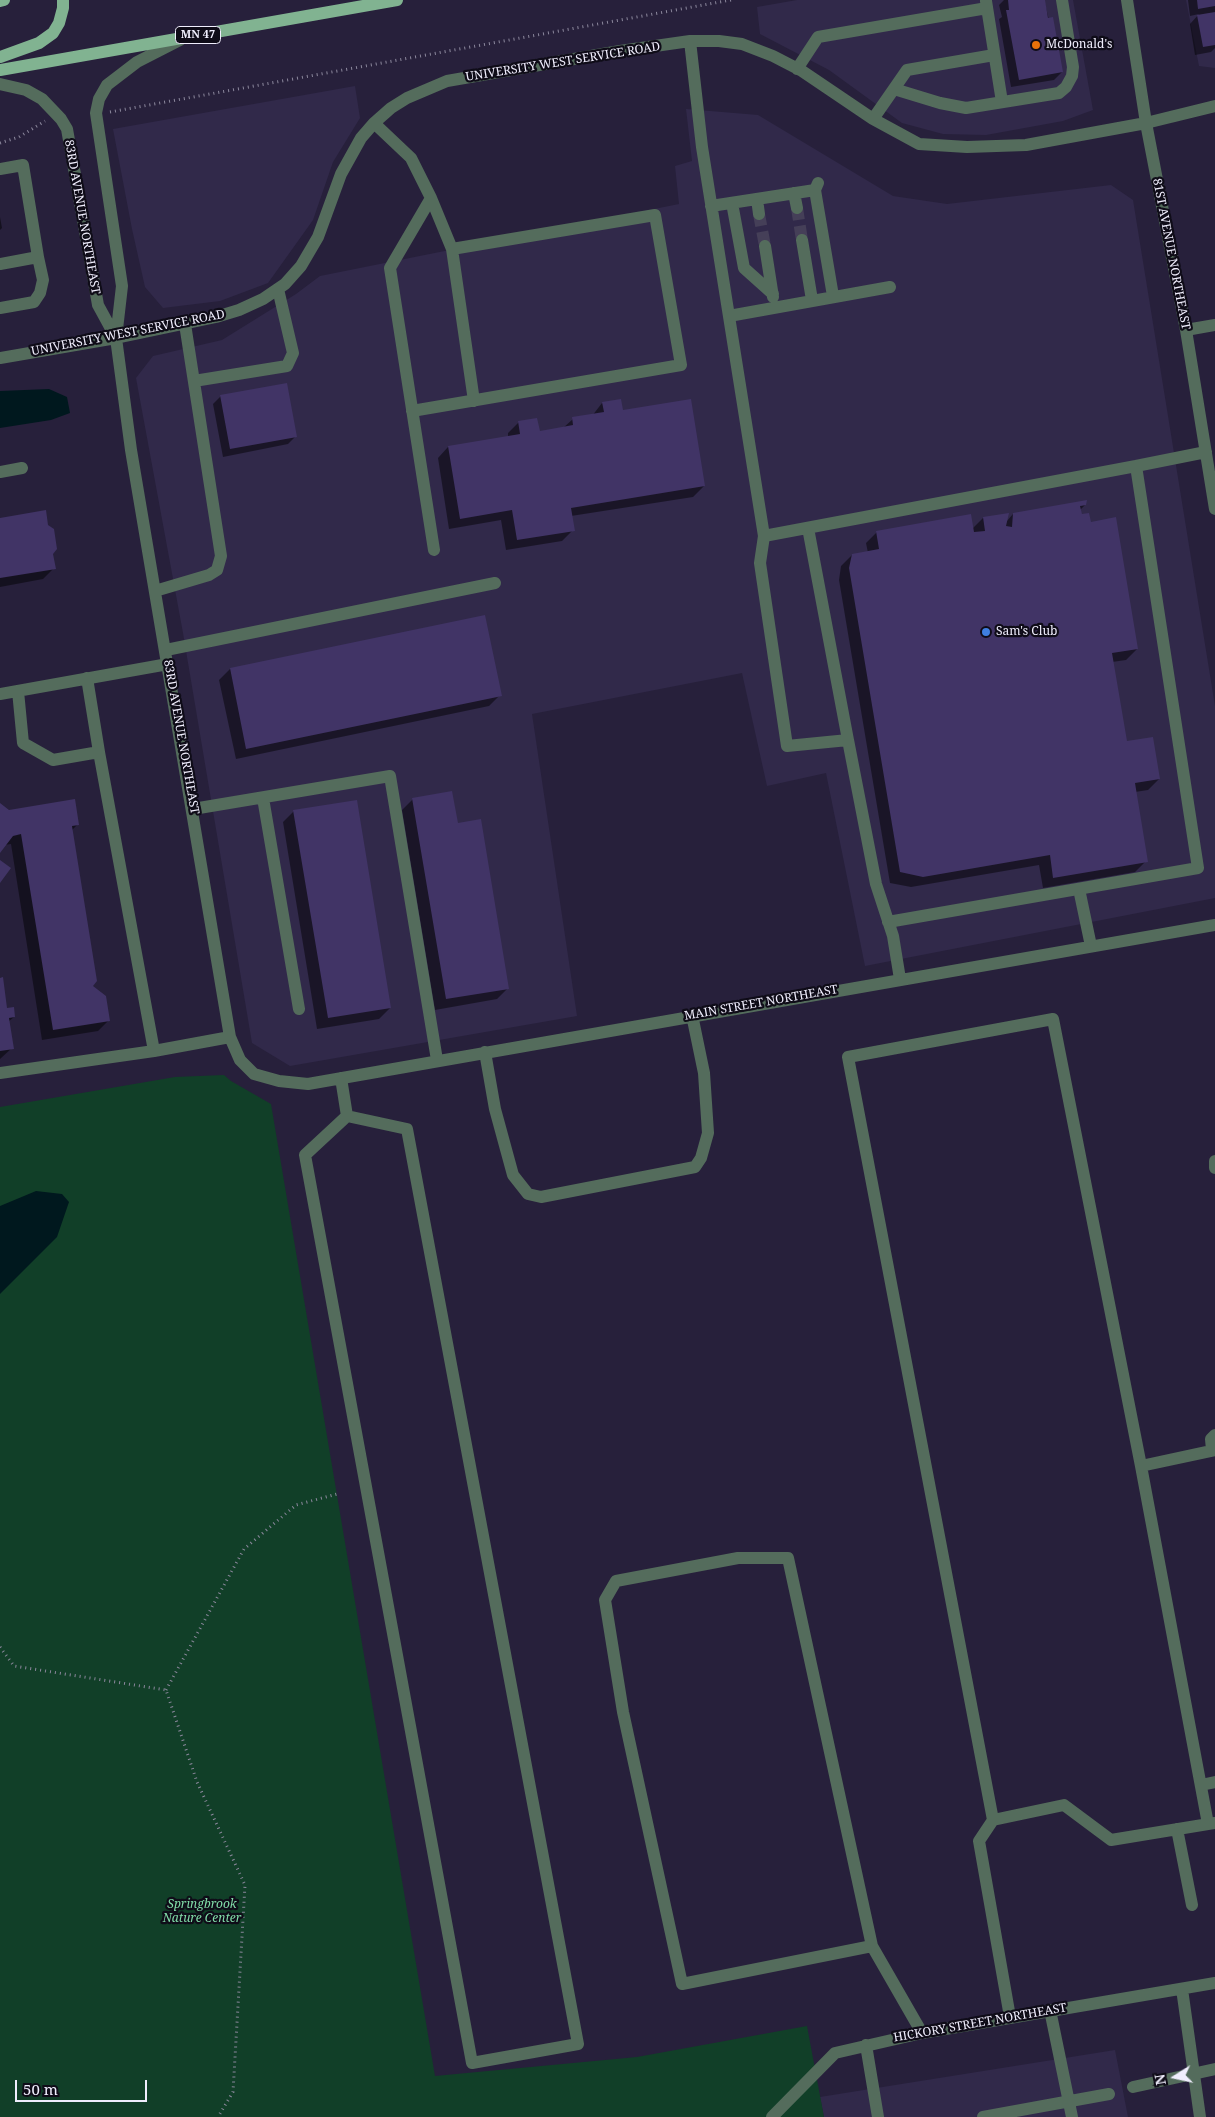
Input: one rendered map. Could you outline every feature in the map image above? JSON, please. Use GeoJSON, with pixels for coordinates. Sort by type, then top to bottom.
{"type":"FeatureCollection","features":[{"type":"Feature","properties":{"kind":"main road"},"geometry":{"type":"LineString","coordinates":[[0,1],[4,0]]}},
{"type":"Feature","properties":{"kind":"main road"},"geometry":{"type":"LineString","coordinates":[[0,57],[39,43],[53,33],[59,23],[63,8],[62,0]]}},
{"type":"Feature","properties":{"kind":"main road","name":"MN 47"},"geometry":{"type":"LineString","coordinates":[[0,70],[397,0]]}},
{"type":"Feature","properties":{"kind":"street"},"geometry":{"type":"LineString","coordinates":[[894,89],[940,104],[966,108],[1059,93],[1066,87],[1072,76],[1073,67],[1062,0]]}},
{"type":"Feature","properties":{"kind":"street","name":"81ST AVENUE NORTHEAST"},"geometry":{"type":"LineString","coordinates":[[1127,0],[1146,123],[1186,330],[1215,509]]}},
{"type":"Feature","properties":{"kind":"street"},"geometry":{"type":"LineString","coordinates":[[797,69],[818,37],[986,4],[1002,102]]}},
{"type":"Feature","properties":{"kind":"street","name":"83RD AVENUE NORTHEAST"},"geometry":{"type":"LineString","coordinates":[[184,37],[137,62],[107,85],[99,99],[96,114],[122,286],[116,338],[131,450],[230,1037],[240,1060],[254,1074],[279,1081],[308,1084]]}},
{"type":"Feature","properties":{"kind":"street"},"geometry":{"type":"LineString","coordinates":[[690,41],[702,148],[764,536],[760,563],[787,746],[848,740]]}},
{"type":"Feature","properties":{"kind":"street","name":"UNIVERSITY WEST SERVICE ROAD"},"geometry":{"type":"LineString","coordinates":[[0,358],[186,324],[239,310],[263,300],[278,289],[301,266],[318,237],[341,174],[361,138],[374,123],[399,103],[447,81],[552,62],[690,41],[719,41],[742,44],[773,56],[797,69],[873,120],[919,144],[967,147],[1026,145],[1146,123],[1215,106]]}},
{"type":"Feature","properties":{"kind":"street"},"geometry":{"type":"LineString","coordinates":[[873,120],[907,70],[994,56]]}},
{"type":"Feature","properties":{"kind":"street","name":"83RD AVENUE NORTHEAST"},"geometry":{"type":"LineString","coordinates":[[0,84],[26,90],[42,100],[61,119],[66,129],[98,306],[116,338]]}},
{"type":"Feature","properties":{"kind":"street"},"geometry":{"type":"LineString","coordinates":[[374,123],[411,158],[431,198],[452,249],[474,401]]}},
{"type":"Feature","properties":{"kind":"street"},"geometry":{"type":"LineString","coordinates":[[0,169],[23,165],[38,257],[44,280],[40,293],[34,302],[0,308]]}},
{"type":"Feature","properties":{"kind":"street"},"geometry":{"type":"LineString","coordinates":[[711,206],[794,193],[817,186],[833,296]]}},
{"type":"Feature","properties":{"kind":"street"},"geometry":{"type":"LineString","coordinates":[[794,193],[797,208]]}},
{"type":"Feature","properties":{"kind":"street"},"geometry":{"type":"LineString","coordinates":[[431,198],[390,268],[434,550]]}},
{"type":"Feature","properties":{"kind":"street"},"geometry":{"type":"LineString","coordinates":[[757,199],[759,214]]}},
{"type":"Feature","properties":{"kind":"street"},"geometry":{"type":"LineString","coordinates":[[732,203],[744,268],[773,294]]}},
{"type":"Feature","properties":{"kind":"street"},"geometry":{"type":"LineString","coordinates":[[412,411],[681,365],[655,215],[452,249]]}},
{"type":"Feature","properties":{"kind":"street"},"geometry":{"type":"LineString","coordinates":[[802,240],[812,300]]}},
{"type":"Feature","properties":{"kind":"street"},"geometry":{"type":"LineString","coordinates":[[765,246],[775,307]]}},
{"type":"Feature","properties":{"kind":"street"},"geometry":{"type":"LineString","coordinates":[[0,264],[38,257]]}},
{"type":"Feature","properties":{"kind":"street"},"geometry":{"type":"LineString","coordinates":[[729,316],[890,287]]}},
{"type":"Feature","properties":{"kind":"street"},"geometry":{"type":"LineString","coordinates":[[194,380],[287,366],[293,353],[278,289]]}},
{"type":"Feature","properties":{"kind":"street"},"geometry":{"type":"LineString","coordinates":[[155,591],[209,575],[217,570],[221,556],[186,324]]}},
{"type":"Feature","properties":{"kind":"street"},"geometry":{"type":"LineString","coordinates":[[1186,330],[1215,325]]}},
{"type":"Feature","properties":{"kind":"street"},"geometry":{"type":"LineString","coordinates":[[764,536],[1206,452]]}},
{"type":"Feature","properties":{"kind":"street"},"geometry":{"type":"LineString","coordinates":[[888,922],[1198,868],[1136,466]]}},
{"type":"Feature","properties":{"kind":"street"},"geometry":{"type":"LineString","coordinates":[[0,472],[22,468]]}},
{"type":"Feature","properties":{"kind":"street"},"geometry":{"type":"LineString","coordinates":[[808,528],[876,884],[888,922],[900,979]]}},
{"type":"Feature","properties":{"kind":"street"},"geometry":{"type":"LineString","coordinates":[[166,650],[495,583]]}},
{"type":"Feature","properties":{"kind":"street"},"geometry":{"type":"LineString","coordinates":[[0,694],[168,664]]}},
{"type":"Feature","properties":{"kind":"street"},"geometry":{"type":"LineString","coordinates":[[87,678],[154,1050]]}},
{"type":"Feature","properties":{"kind":"street"},"geometry":{"type":"LineString","coordinates":[[18,690],[23,743],[53,760],[99,752]]}},
{"type":"Feature","properties":{"kind":"street"},"geometry":{"type":"LineString","coordinates":[[193,809],[390,776],[437,1060]]}},
{"type":"Feature","properties":{"kind":"street"},"geometry":{"type":"LineString","coordinates":[[263,798],[299,1009]]}},
{"type":"Feature","properties":{"kind":"street"},"geometry":{"type":"LineString","coordinates":[[1079,889],[1091,946]]}},
{"type":"Feature","properties":{"kind":"street","name":"MAIN STREET NORTHEAST"},"geometry":{"type":"LineString","coordinates":[[308,1084],[692,1015],[1215,925]]}},
{"type":"Feature","properties":{"kind":"street"},"geometry":{"type":"LineString","coordinates":[[485,1052],[494,1109],[513,1175],[528,1194],[541,1197],[695,1167],[701,1158],[708,1133],[704,1073],[692,1015]]}},
{"type":"Feature","properties":{"kind":"street"},"geometry":{"type":"LineString","coordinates":[[993,1820],[848,1057],[1053,1019],[1141,1466],[1201,1785],[1212,1823],[1111,1840],[1064,1805],[993,1820],[979,1841],[1010,2017]]}},
{"type":"Feature","properties":{"kind":"street"},"geometry":{"type":"LineString","coordinates":[[0,1073],[230,1037]]}},
{"type":"Feature","properties":{"kind":"street"},"geometry":{"type":"LineString","coordinates":[[341,1078],[347,1116]]}},
{"type":"Feature","properties":{"kind":"street"},"geometry":{"type":"LineString","coordinates":[[347,1116],[407,1129],[578,2044],[472,2063],[306,1156],[347,1116]]}},
{"type":"Feature","properties":{"kind":"street"},"geometry":{"type":"LineString","coordinates":[[1215,1161],[1215,1168]]}},
{"type":"Feature","properties":{"kind":"street"},"geometry":{"type":"LineString","coordinates":[[1141,1466],[1214,1450],[1211,1439],[1215,1435]]}},
{"type":"Feature","properties":{"kind":"street"},"geometry":{"type":"LineString","coordinates":[[872,1946],[682,1984],[623,1712],[606,1600],[616,1581],[738,1558],[788,1558],[872,1946],[922,2033]]}},
{"type":"Feature","properties":{"kind":"street"},"geometry":{"type":"LineString","coordinates":[[1201,1785],[1215,1782]]}},
{"type":"Feature","properties":{"kind":"street"},"geometry":{"type":"LineString","coordinates":[[1177,1829],[1192,1905]]}},
{"type":"Feature","properties":{"kind":"street","name":"HICKORY STREET NORTHEAST"},"geometry":{"type":"LineString","coordinates":[[772,2117],[835,2052],[922,2033],[1010,2017],[1215,1984]]}},
{"type":"Feature","properties":{"kind":"street"},"geometry":{"type":"LineString","coordinates":[[1182,1989],[1200,2117]]}},
{"type":"Feature","properties":{"kind":"street"},"geometry":{"type":"LineString","coordinates":[[1050,2010],[1072,2117]]}},
{"type":"Feature","properties":{"kind":"street"},"geometry":{"type":"LineString","coordinates":[[866,2045],[878,2117]]}},
{"type":"Feature","properties":{"kind":"street"},"geometry":{"type":"LineString","coordinates":[[1133,2087],[1215,2069]]}},
{"type":"Feature","properties":{"kind":"street"},"geometry":{"type":"LineString","coordinates":[[983,2117],[1108,2094]]}},
{"type":"Feature","properties":{"kind":"path"},"geometry":{"type":"LineString","coordinates":[[108,112],[732,0]]}},
{"type":"Feature","properties":{"kind":"path"},"geometry":{"type":"LineString","coordinates":[[0,143],[19,137],[46,121]]}},
{"type":"Feature","properties":{"kind":"path"},"geometry":{"type":"LineString","coordinates":[[218,2117],[233,2092],[246,1885],[197,1782],[166,1690],[244,1549],[296,1505],[337,1494]]}},
{"type":"Feature","properties":{"kind":"path"},"geometry":{"type":"LineString","coordinates":[[0,1648],[14,1666],[166,1690]]}},
{"type":"Feature","properties":{"kind":"shaded area"},"geometry":{"type":"Polygon","coordinates":[[[797,0],[1073,0],[1093,110],[1063,121],[986,135],[943,134],[902,123],[829,70],[760,34],[757,7],[797,0]]]}},
{"type":"Feature","properties":{"kind":"shaded area"},"geometry":{"type":"Polygon","coordinates":[[[1186,0],[1215,0],[1215,68],[1199,66],[1186,0]]]}},
{"type":"Feature","properties":{"kind":"shaded area"},"geometry":{"type":"Polygon","coordinates":[[[355,86],[360,118],[333,162],[313,220],[268,283],[220,301],[163,308],[145,287],[113,129],[355,86]]]}},
{"type":"Feature","properties":{"kind":"shaded area"},"geometry":{"type":"Polygon","coordinates":[[[686,109],[758,115],[893,196],[947,204],[1111,185],[1133,200],[1215,706],[1215,898],[865,966],[826,773],[767,786],[742,673],[532,714],[577,1016],[290,1066],[252,1043],[183,633],[136,378],[153,356],[222,340],[296,294],[320,276],[679,204],[675,166],[692,161],[686,109]]]}},
{"type":"Feature","properties":{"kind":"shaded area"},"geometry":{"type":"Polygon","coordinates":[[[1115,2050],[1128,2117],[824,2117],[820,2097],[1115,2050]]]}},
{"type":"Feature","properties":{"kind":"green space","name":"Springbrook Nature Center"},"geometry":{"type":"Polygon","coordinates":[[[224,1075],[271,1104],[435,2076],[637,2057],[807,2026],[824,2117],[0,2117],[0,1107],[175,1077],[224,1075]]]}},
{"type":"Feature","properties":{"kind":"water"},"geometry":{"type":"Polygon","coordinates":[[[49,389],[67,397],[70,413],[51,420],[0,428],[0,391],[49,389]]]}},
{"type":"Feature","properties":{"kind":"water"},"geometry":{"type":"Polygon","coordinates":[[[36,1191],[62,1194],[69,1202],[57,1237],[0,1294],[0,1206],[36,1191]]]}},
{"type":"Feature","properties":{"kind":"building","name":"McDonald's"},"geometry":{"type":"Polygon","coordinates":[[[1008,0],[1045,0],[1048,18],[1053,17],[1063,72],[1019,80],[1006,10],[1009,10],[1008,0]]]}},
{"type":"Feature","properties":{"kind":"building"},"geometry":{"type":"Polygon","coordinates":[[[1197,0],[1215,0],[1215,6],[1198,9],[1197,0]]]}},
{"type":"Feature","properties":{"kind":"building"},"geometry":{"type":"Polygon","coordinates":[[[1215,12],[1215,45],[1203,47],[1197,15],[1215,12]]]}},
{"type":"Feature","properties":{"kind":"building"},"geometry":{"type":"Polygon","coordinates":[[[287,383],[297,437],[230,449],[220,395],[287,383]]]}},
{"type":"Feature","properties":{"kind":"building"},"geometry":{"type":"Polygon","coordinates":[[[621,399],[623,410],[691,399],[705,486],[571,508],[575,531],[517,540],[512,510],[460,519],[448,446],[520,434],[518,421],[537,418],[540,431],[573,425],[572,417],[604,412],[602,402],[621,399]]]}},
{"type":"Feature","properties":{"kind":"building"},"geometry":{"type":"Polygon","coordinates":[[[1087,500],[1086,505],[1080,506],[1082,514],[1089,513],[1091,522],[1116,517],[1138,649],[1112,653],[1127,741],[1153,737],[1160,779],[1135,783],[1148,862],[1053,878],[1050,855],[923,877],[900,872],[849,568],[852,554],[879,549],[876,531],[971,514],[974,532],[985,531],[983,517],[1009,513],[1006,526],[1012,527],[1013,513],[1087,500]]]}},
{"type":"Feature","properties":{"kind":"building"},"geometry":{"type":"Polygon","coordinates":[[[46,510],[48,525],[54,529],[57,549],[53,554],[56,569],[0,578],[0,518],[46,510]]]}},
{"type":"Feature","properties":{"kind":"building"},"geometry":{"type":"Polygon","coordinates":[[[485,615],[502,696],[246,749],[230,668],[485,615]]]}},
{"type":"Feature","properties":{"kind":"building"},"geometry":{"type":"Polygon","coordinates":[[[452,791],[458,823],[481,819],[509,989],[446,999],[412,798],[452,791]]]}},
{"type":"Feature","properties":{"kind":"building"},"geometry":{"type":"Polygon","coordinates":[[[75,799],[79,825],[72,826],[97,981],[93,986],[106,996],[110,1021],[53,1030],[21,834],[13,836],[0,853],[0,803],[9,810],[75,799]]]}},
{"type":"Feature","properties":{"kind":"building"},"geometry":{"type":"Polygon","coordinates":[[[357,800],[391,1008],[328,1018],[293,810],[357,800]]]}},
{"type":"Feature","properties":{"kind":"building"},"geometry":{"type":"Polygon","coordinates":[[[0,860],[11,868],[0,883],[0,860]]]}},
{"type":"Feature","properties":{"kind":"building"},"geometry":{"type":"Polygon","coordinates":[[[3,977],[7,1008],[14,1007],[15,1017],[9,1018],[14,1049],[0,1051],[0,978],[3,977]]]}},
{"type":"Feature","properties":{"kind":"tunnel"},"geometry":{"type":"LineString","coordinates":[[797,208],[802,240]]}},
{"type":"Feature","properties":{"kind":"tunnel"},"geometry":{"type":"LineString","coordinates":[[759,214],[765,246]]}},
{"type":"Feature","properties":{"kind":"place","name":"McDonald's"},"geometry":{"type":"Point","coordinates":[1036,45]}},
{"type":"Feature","properties":{"kind":"place","name":"Sam's Club"},"geometry":{"type":"Point","coordinates":[986,632]}}]}
